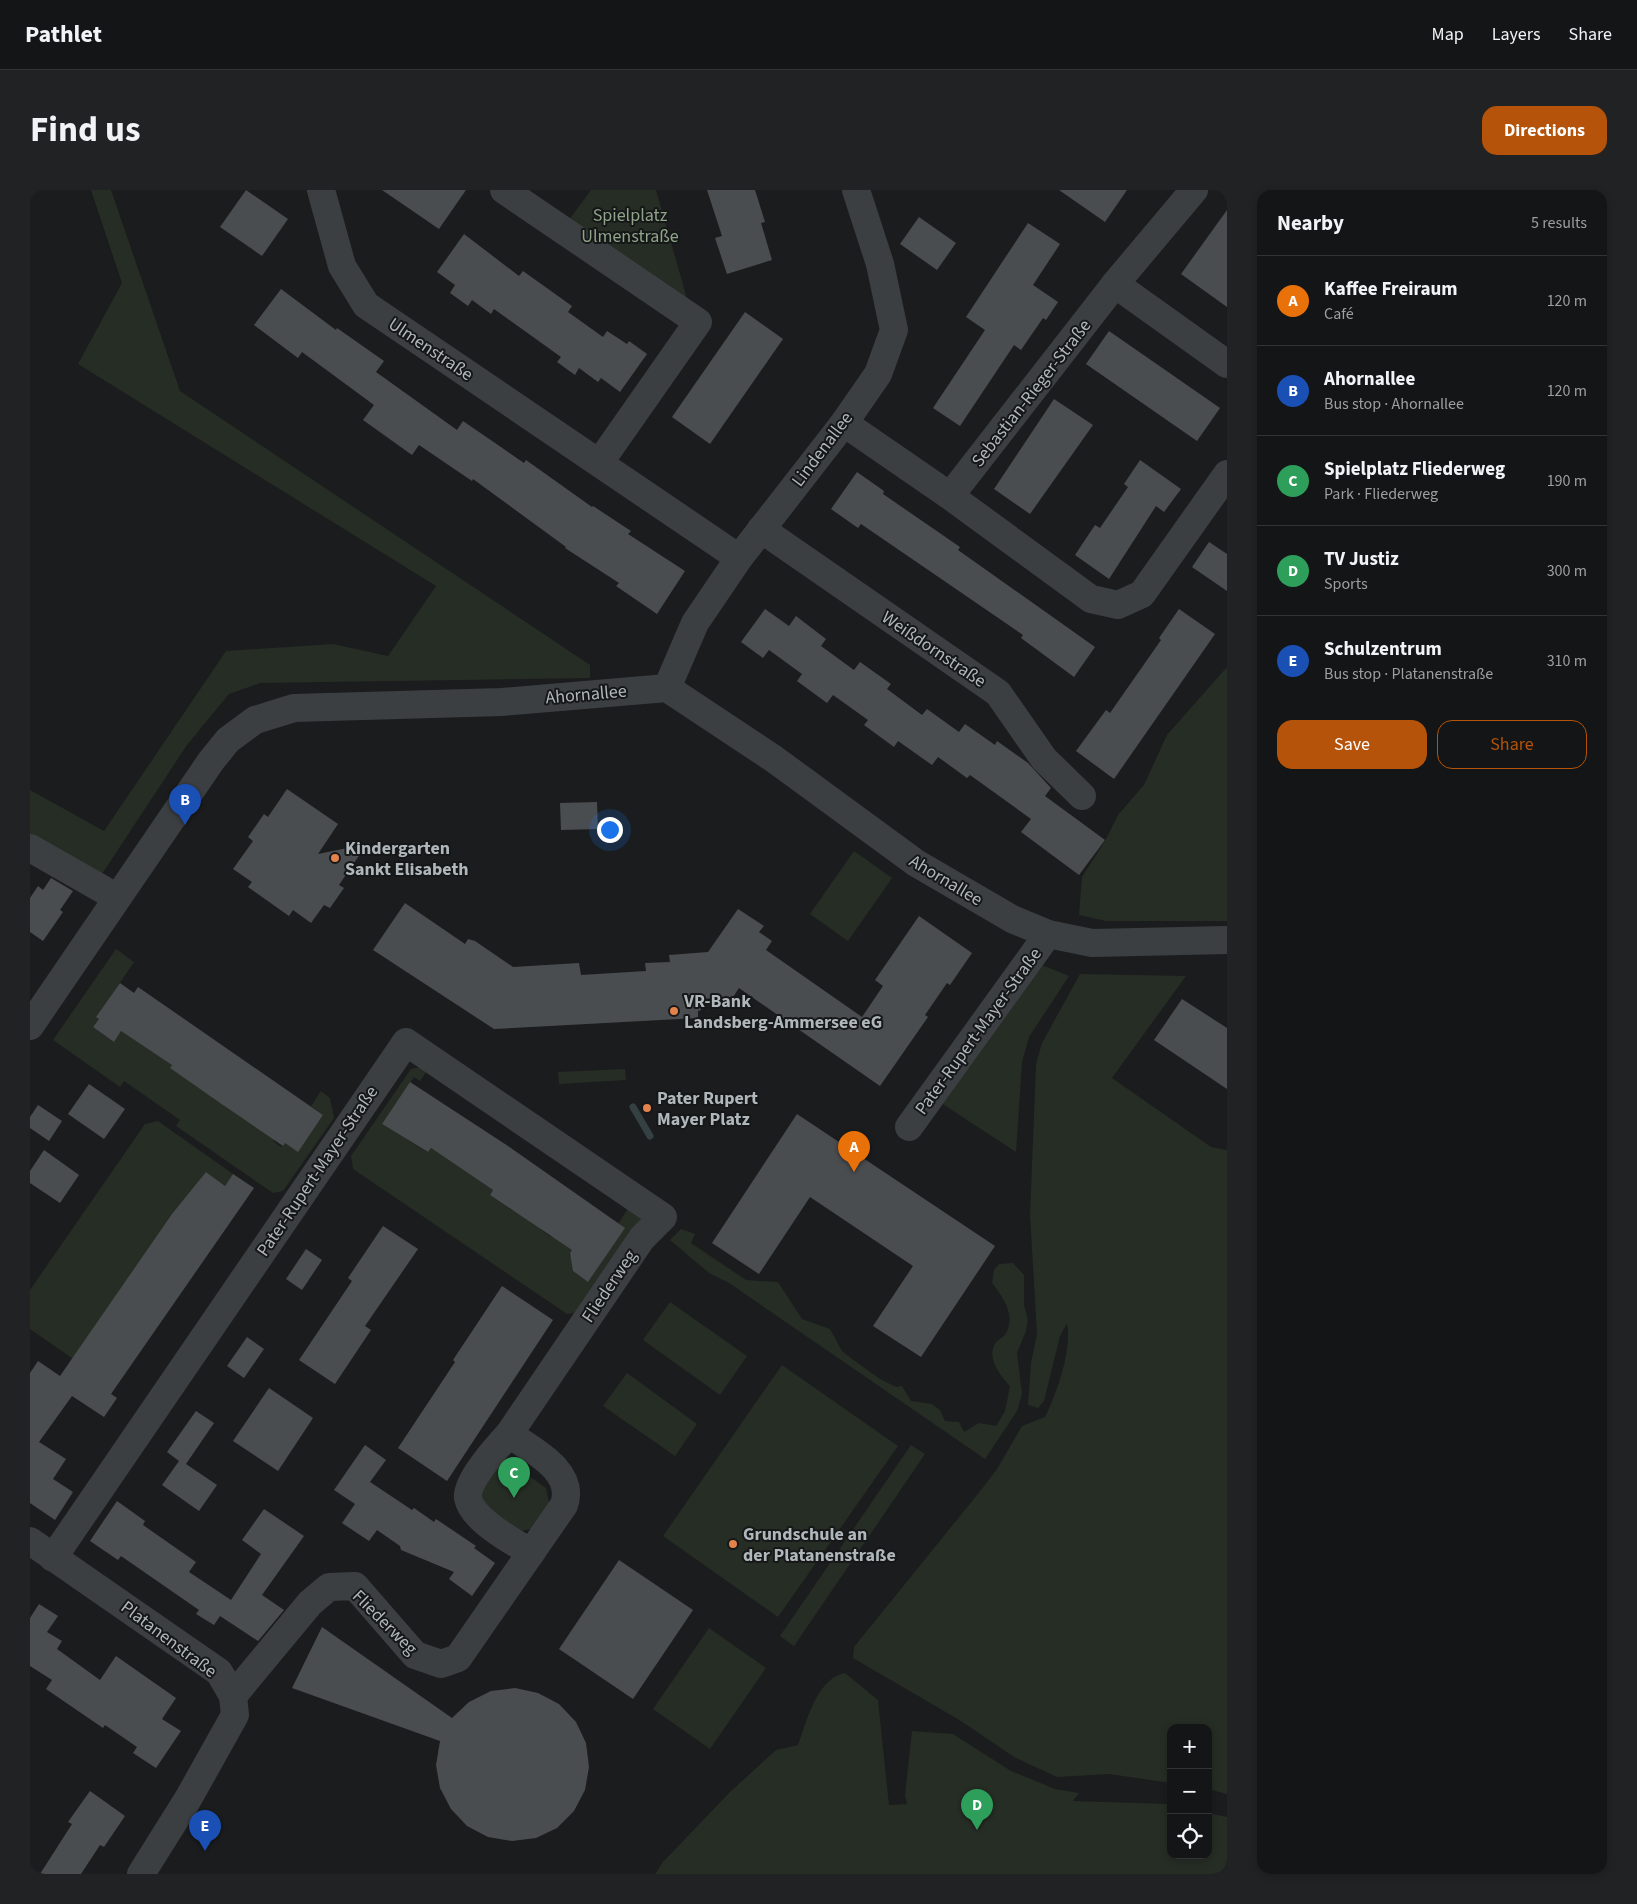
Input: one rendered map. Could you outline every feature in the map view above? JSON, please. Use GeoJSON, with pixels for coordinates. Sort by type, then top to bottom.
{"type":"FeatureCollection","features":[{"type":"Feature","properties":{"kind":"street","name":"Ulmenstraße"},"geometry":{"type":"LineString","coordinates":[[320,190],[342,266],[366,304],[432,351],[600,462],[740,558]]}},
{"type":"Feature","properties":{"kind":"street"},"geometry":{"type":"LineString","coordinates":[[504,190],[698,322],[600,462]]}},
{"type":"Feature","properties":{"kind":"street","name":"Lindenallee"},"geometry":{"type":"LineString","coordinates":[[667,688],[695,624],[761,529],[844,423],[878,374],[894,330],[880,264],[856,190]]}},
{"type":"Feature","properties":{"kind":"street","name":"Sebastian-Rieger-Straße"},"geometry":{"type":"LineString","coordinates":[[950,496],[1115,284],[1194,190]]}},
{"type":"Feature","properties":{"kind":"street"},"geometry":{"type":"LineString","coordinates":[[1115,284],[1227,364]]}},
{"type":"Feature","properties":{"kind":"street"},"geometry":{"type":"LineString","coordinates":[[844,423],[950,496],[1091,598],[1118,605],[1142,594],[1227,474]]}},
{"type":"Feature","properties":{"kind":"street","name":"Weißdornstraße"},"geometry":{"type":"LineString","coordinates":[[761,529],[998,693],[1044,759],[1082,796]]}},
{"type":"Feature","properties":{"kind":"street","name":"Ahornallee"},"geometry":{"type":"LineString","coordinates":[[30,1026],[116,897],[211,761],[228,740],[256,720],[275,712],[294,708],[502,702],[667,688],[774,759],[916,862],[1012,920],[1048,934],[1092,942],[1227,940]]}},
{"type":"Feature","properties":{"kind":"street"},"geometry":{"type":"LineString","coordinates":[[30,848],[116,897]]}},
{"type":"Feature","properties":{"kind":"street","name":"Pater-Rupert-Mayer-Straße"},"geometry":{"type":"LineString","coordinates":[[909,1127],[1048,934]]}},
{"type":"Feature","properties":{"kind":"street","name":"Pater-Rupert-Mayer-Straße"},"geometry":{"type":"LineString","coordinates":[[53,1558],[406,1042],[663,1217]]}},
{"type":"Feature","properties":{"kind":"street","name":"Fliederweg"},"geometry":{"type":"LineString","coordinates":[[531,1553],[478,1517],[468,1498],[470,1485],[509,1434],[642,1238],[663,1217]]}},
{"type":"Feature","properties":{"kind":"street","name":"Fliederweg"},"geometry":{"type":"LineString","coordinates":[[232,1696],[310,1603],[329,1586],[355,1586],[415,1654],[441,1664],[458,1658],[564,1505],[566,1489],[560,1472],[509,1434]]}},
{"type":"Feature","properties":{"kind":"street","name":"Platanenstraße"},"geometry":{"type":"LineString","coordinates":[[30,1542],[219,1672],[232,1696],[235,1715],[197,1784],[140,1874]]}},
{"type":"Feature","properties":{"kind":"green space"},"geometry":{"type":"Polygon","coordinates":[[[91,190],[111,190],[180,391],[590,665],[590,678],[260,683],[229,694],[187,745],[100,877],[30,838],[30,790],[104,831],[226,651],[333,644],[388,656],[436,586],[78,364],[122,283],[91,190]]]}},
{"type":"Feature","properties":{"kind":"green space","name":"Spielplatz Ulmenstraße"},"geometry":{"type":"Polygon","coordinates":[[[591,190],[656,190],[690,309],[566,224],[591,190]]]}},
{"type":"Feature","properties":{"kind":"green space"},"geometry":{"type":"Polygon","coordinates":[[[1227,667],[1227,921],[1106,921],[1079,915],[1082,877],[1105,841],[1118,815],[1144,785],[1167,735],[1227,667]]]}},
{"type":"Feature","properties":{"kind":"green space"},"geometry":{"type":"Polygon","coordinates":[[[854,851],[892,878],[848,941],[810,914],[854,851]]]}},
{"type":"Feature","properties":{"kind":"green space"},"geometry":{"type":"Polygon","coordinates":[[[116,949],[134,962],[97,1017],[99,1019],[93,1027],[114,1042],[121,1031],[147,1048],[175,1061],[170,1068],[245,1120],[276,1136],[273,1141],[281,1147],[285,1143],[298,1151],[323,1115],[311,1106],[321,1091],[330,1098],[334,1118],[283,1191],[273,1193],[176,1126],[180,1120],[124,1081],[120,1087],[53,1040],[116,949]]]}},
{"type":"Feature","properties":{"kind":"green space"},"geometry":{"type":"Polygon","coordinates":[[[1037,963],[1069,976],[1029,1037],[1022,1062],[1016,1152],[938,1101],[1037,963]]]}},
{"type":"Feature","properties":{"kind":"green space"},"geometry":{"type":"Polygon","coordinates":[[[1080,974],[1186,976],[1112,1078],[1211,1147],[1227,1150],[1227,1794],[1212,1790],[1212,1724],[1167,1724],[1167,1782],[1109,1774],[1057,1777],[1014,1757],[961,1721],[853,1658],[854,1647],[997,1469],[1022,1426],[1045,1417],[1059,1384],[1067,1346],[1067,1323],[1060,1336],[1044,1401],[1038,1408],[1028,1405],[1031,1363],[1037,1334],[1030,1215],[1036,1064],[1042,1043],[1080,974]]]}},
{"type":"Feature","properties":{"kind":"green space"},"geometry":{"type":"Polygon","coordinates":[[[431,1065],[420,1081],[414,1077],[382,1124],[427,1152],[431,1148],[493,1190],[490,1195],[510,1209],[543,1223],[540,1229],[551,1237],[554,1232],[575,1246],[569,1255],[577,1261],[573,1271],[585,1280],[590,1279],[624,1228],[618,1224],[632,1202],[639,1208],[642,1220],[579,1312],[567,1314],[353,1169],[351,1156],[411,1069],[431,1065]]]}},
{"type":"Feature","properties":{"kind":"green space"},"geometry":{"type":"Polygon","coordinates":[[[625,1069],[626,1080],[559,1084],[558,1072],[625,1069]]]}},
{"type":"Feature","properties":{"kind":"green space"},"geometry":{"type":"Polygon","coordinates":[[[158,1121],[233,1174],[225,1186],[206,1172],[174,1215],[98,1376],[30,1329],[30,1290],[145,1124],[158,1121]]]}},
{"type":"Feature","properties":{"kind":"green space"},"geometry":{"type":"Polygon","coordinates":[[[681,1229],[695,1234],[691,1243],[746,1280],[778,1282],[802,1319],[830,1329],[842,1351],[852,1359],[880,1379],[896,1387],[902,1386],[911,1401],[932,1404],[940,1410],[945,1421],[959,1422],[964,1432],[979,1423],[996,1426],[1005,1411],[1010,1386],[996,1367],[992,1355],[995,1344],[1006,1333],[1010,1320],[1007,1306],[992,1283],[994,1270],[999,1264],[1013,1263],[1024,1275],[1024,1305],[1028,1320],[1026,1331],[1017,1353],[1022,1394],[1017,1411],[985,1459],[729,1283],[709,1273],[670,1240],[681,1229]]]}},
{"type":"Feature","properties":{"kind":"green space"},"geometry":{"type":"Polygon","coordinates":[[[670,1302],[747,1356],[720,1395],[643,1340],[670,1302]]]}},
{"type":"Feature","properties":{"kind":"green space"},"geometry":{"type":"Polygon","coordinates":[[[782,1365],[898,1446],[778,1617],[663,1536],[782,1365]]]}},
{"type":"Feature","properties":{"kind":"green space"},"geometry":{"type":"Polygon","coordinates":[[[627,1373],[697,1424],[675,1456],[603,1406],[627,1373]]]}},
{"type":"Feature","properties":{"kind":"green space"},"geometry":{"type":"Polygon","coordinates":[[[911,1445],[925,1454],[794,1646],[780,1636],[911,1445]]]}},
{"type":"Feature","properties":{"kind":"green space"},"geometry":{"type":"Polygon","coordinates":[[[512,1464],[546,1488],[550,1508],[537,1528],[515,1532],[481,1509],[477,1488],[491,1468],[512,1464]]]}},
{"type":"Feature","properties":{"kind":"green space"},"geometry":{"type":"Polygon","coordinates":[[[709,1628],[766,1668],[710,1749],[653,1709],[709,1628]]]}},
{"type":"Feature","properties":{"kind":"green space"},"geometry":{"type":"Polygon","coordinates":[[[845,1673],[878,1700],[889,1805],[907,1804],[905,1795],[912,1731],[953,1734],[1011,1771],[1055,1789],[1079,1793],[1073,1801],[1167,1804],[1167,1859],[1212,1859],[1212,1814],[1227,1817],[1227,1874],[655,1874],[663,1862],[730,1792],[776,1750],[798,1745],[814,1702],[827,1683],[845,1673]]]}},
{"type":"Feature","properties":{"kind":"building"},"geometry":{"type":"Polygon","coordinates":[[[246,190],[288,219],[262,256],[220,227],[246,190]]]}},
{"type":"Feature","properties":{"kind":"building"},"geometry":{"type":"Polygon","coordinates":[[[382,190],[466,190],[439,229],[382,190]]]}},
{"type":"Feature","properties":{"kind":"building"},"geometry":{"type":"Polygon","coordinates":[[[707,190],[755,190],[765,222],[761,223],[772,260],[727,274],[715,238],[722,236],[707,190]]]}},
{"type":"Feature","properties":{"kind":"building"},"geometry":{"type":"Polygon","coordinates":[[[1059,190],[1127,190],[1105,222],[1059,190]]]}},
{"type":"Feature","properties":{"kind":"building"},"geometry":{"type":"Polygon","coordinates":[[[1227,210],[1227,307],[1181,274],[1227,210]]]}},
{"type":"Feature","properties":{"kind":"building"},"geometry":{"type":"Polygon","coordinates":[[[919,217],[956,243],[937,270],[900,244],[919,217]]]}},
{"type":"Feature","properties":{"kind":"building"},"geometry":{"type":"Polygon","coordinates":[[[1028,223],[1060,244],[1033,285],[1058,302],[1046,320],[1043,318],[1021,350],[1014,345],[960,426],[933,408],[985,330],[966,317],[1028,223]]]}},
{"type":"Feature","properties":{"kind":"building"},"geometry":{"type":"Polygon","coordinates":[[[464,234],[519,276],[523,271],[572,306],[568,312],[603,337],[607,331],[627,344],[629,341],[647,354],[620,392],[601,378],[598,382],[579,368],[575,375],[557,362],[561,357],[494,309],[491,314],[472,300],[468,306],[450,293],[455,285],[437,272],[464,234]]]}},
{"type":"Feature","properties":{"kind":"building"},"geometry":{"type":"Polygon","coordinates":[[[281,289],[336,330],[337,328],[384,361],[376,372],[457,430],[463,421],[524,463],[526,460],[592,507],[631,531],[628,534],[685,571],[657,614],[616,586],[619,583],[565,548],[473,479],[472,481],[419,445],[412,455],[363,420],[374,405],[302,352],[298,358],[254,325],[281,289]]]}},
{"type":"Feature","properties":{"kind":"building"},"geometry":{"type":"Polygon","coordinates":[[[745,312],[783,339],[710,444],[672,417],[745,312]]]}},
{"type":"Feature","properties":{"kind":"building"},"geometry":{"type":"Polygon","coordinates":[[[1109,331],[1220,408],[1197,441],[1086,364],[1109,331]]]}},
{"type":"Feature","properties":{"kind":"building"},"geometry":{"type":"Polygon","coordinates":[[[1054,399],[1093,425],[1030,514],[994,489],[1054,399]]]}},
{"type":"Feature","properties":{"kind":"building"},"geometry":{"type":"Polygon","coordinates":[[[1140,460],[1181,489],[1164,512],[1156,506],[1109,579],[1075,555],[1095,525],[1100,528],[1128,487],[1124,484],[1140,460]]]}},
{"type":"Feature","properties":{"kind":"building"},"geometry":{"type":"Polygon","coordinates":[[[857,472],[884,491],[883,494],[960,547],[958,550],[1095,647],[1074,677],[1021,638],[1023,635],[861,524],[858,528],[831,509],[857,472]]]}},
{"type":"Feature","properties":{"kind":"building"},"geometry":{"type":"Polygon","coordinates":[[[1209,542],[1227,554],[1227,591],[1192,567],[1209,542]]]}},
{"type":"Feature","properties":{"kind":"building"},"geometry":{"type":"Polygon","coordinates":[[[765,609],[789,626],[796,616],[826,639],[821,646],[854,670],[860,662],[891,684],[887,689],[922,715],[927,709],[959,732],[965,724],[995,745],[997,741],[1028,763],[1051,788],[1045,796],[1105,840],[1079,875],[1021,832],[1031,819],[970,775],[967,778],[938,757],[932,765],[898,741],[894,747],[864,725],[868,720],[833,695],[827,703],[797,681],[802,674],[769,650],[763,658],[741,642],[765,609]]]}},
{"type":"Feature","properties":{"kind":"building"},"geometry":{"type":"Polygon","coordinates":[[[1179,609],[1215,634],[1114,779],[1076,751],[1106,710],[1110,713],[1161,640],[1159,638],[1179,609]]]}},
{"type":"Feature","properties":{"kind":"building","name":"Kindergarten Sankt Elisabeth"},"geometry":{"type":"Polygon","coordinates":[[[287,789],[338,824],[318,854],[367,844],[339,885],[344,888],[330,908],[324,905],[311,923],[293,910],[289,916],[248,887],[252,882],[233,869],[253,841],[248,837],[264,814],[268,817],[287,789]]]}},
{"type":"Feature","properties":{"kind":"building"},"geometry":{"type":"Polygon","coordinates":[[[597,802],[598,829],[561,830],[560,803],[597,802]]]}},
{"type":"Feature","properties":{"kind":"building"},"geometry":{"type":"Polygon","coordinates":[[[51,878],[73,891],[60,910],[63,912],[43,941],[30,932],[30,898],[38,886],[43,890],[51,878]]]}},
{"type":"Feature","properties":{"kind":"building"},"geometry":{"type":"Polygon","coordinates":[[[405,903],[465,944],[468,939],[475,941],[513,967],[579,963],[581,975],[646,971],[645,963],[670,962],[669,955],[708,952],[738,909],[764,926],[759,932],[772,941],[766,950],[862,1017],[883,986],[875,980],[919,916],[972,953],[950,985],[947,983],[925,1015],[928,1017],[880,1086],[739,988],[733,997],[700,999],[701,1010],[698,1011],[698,1018],[494,1029],[373,950],[405,903]]]}},
{"type":"Feature","properties":{"kind":"building"},"geometry":{"type":"Polygon","coordinates":[[[120,983],[134,993],[138,987],[323,1115],[298,1152],[285,1143],[283,1146],[220,1103],[170,1068],[172,1065],[121,1031],[114,1042],[93,1027],[99,1019],[96,1017],[120,983]]]}},
{"type":"Feature","properties":{"kind":"building"},"geometry":{"type":"Polygon","coordinates":[[[1182,999],[1227,1028],[1227,1089],[1154,1040],[1182,999]]]}},
{"type":"Feature","properties":{"kind":"building"},"geometry":{"type":"Polygon","coordinates":[[[410,1082],[505,1144],[625,1228],[588,1282],[573,1271],[570,1253],[572,1250],[490,1195],[493,1190],[431,1148],[428,1152],[382,1124],[410,1082]]]}},
{"type":"Feature","properties":{"kind":"building"},"geometry":{"type":"Polygon","coordinates":[[[89,1084],[125,1109],[104,1139],[68,1114],[89,1084]]]}},
{"type":"Feature","properties":{"kind":"building"},"geometry":{"type":"Polygon","coordinates":[[[38,1105],[62,1121],[49,1141],[30,1128],[30,1117],[38,1105]]]}},
{"type":"Feature","properties":{"kind":"building"},"geometry":{"type":"Polygon","coordinates":[[[797,1114],[995,1246],[921,1357],[873,1326],[913,1266],[810,1197],[759,1274],[712,1243],[797,1114]]]}},
{"type":"Feature","properties":{"kind":"building"},"geometry":{"type":"Polygon","coordinates":[[[44,1150],[79,1175],[60,1203],[30,1183],[30,1171],[44,1150]]]}},
{"type":"Feature","properties":{"kind":"building"},"geometry":{"type":"Polygon","coordinates":[[[206,1172],[225,1186],[233,1174],[254,1188],[111,1394],[117,1398],[104,1417],[72,1396],[39,1442],[66,1459],[53,1479],[73,1492],[55,1520],[30,1503],[30,1373],[38,1361],[60,1376],[172,1214],[206,1172]]]}},
{"type":"Feature","properties":{"kind":"building"},"geometry":{"type":"Polygon","coordinates":[[[383,1226],[418,1249],[365,1326],[371,1330],[335,1384],[299,1360],[352,1281],[348,1278],[383,1226]]]}},
{"type":"Feature","properties":{"kind":"building"},"geometry":{"type":"Polygon","coordinates":[[[306,1249],[322,1260],[302,1290],[286,1279],[306,1249]]]}},
{"type":"Feature","properties":{"kind":"building"},"geometry":{"type":"Polygon","coordinates":[[[502,1286],[553,1320],[447,1481],[398,1448],[455,1362],[453,1360],[502,1286]]]}},
{"type":"Feature","properties":{"kind":"building"},"geometry":{"type":"Polygon","coordinates":[[[247,1337],[264,1349],[244,1378],[227,1366],[247,1337]]]}},
{"type":"Feature","properties":{"kind":"building"},"geometry":{"type":"Polygon","coordinates":[[[269,1388],[313,1418],[278,1471],[233,1441],[269,1388]]]}},
{"type":"Feature","properties":{"kind":"building"},"geometry":{"type":"Polygon","coordinates":[[[196,1411],[214,1423],[186,1464],[217,1485],[199,1511],[162,1485],[179,1461],[167,1452],[196,1411]]]}},
{"type":"Feature","properties":{"kind":"building"},"geometry":{"type":"Polygon","coordinates":[[[365,1445],[386,1460],[370,1482],[412,1510],[414,1508],[434,1522],[436,1519],[476,1546],[474,1548],[495,1563],[472,1596],[449,1579],[454,1572],[401,1550],[400,1546],[377,1530],[369,1541],[342,1523],[355,1504],[334,1490],[365,1445]]]}},
{"type":"Feature","properties":{"kind":"building"},"geometry":{"type":"Polygon","coordinates":[[[117,1501],[145,1521],[143,1525],[196,1562],[189,1572],[231,1600],[261,1554],[242,1540],[264,1509],[304,1536],[262,1595],[284,1610],[258,1641],[220,1616],[214,1625],[196,1614],[199,1610],[121,1556],[118,1560],[90,1541],[117,1501]]]}},
{"type":"Feature","properties":{"kind":"building"},"geometry":{"type":"Polygon","coordinates":[[[619,1560],[693,1610],[633,1699],[559,1649],[619,1560]]]}},
{"type":"Feature","properties":{"kind":"building"},"geometry":{"type":"Polygon","coordinates":[[[39,1604],[58,1616],[47,1632],[62,1641],[57,1649],[100,1680],[116,1656],[176,1698],[162,1719],[181,1731],[156,1768],[133,1753],[137,1747],[105,1725],[103,1728],[46,1689],[52,1680],[30,1666],[30,1618],[39,1604]]]}},
{"type":"Feature","properties":{"kind":"building"},"geometry":{"type":"Polygon","coordinates":[[[322,1627],[452,1718],[469,1702],[491,1691],[515,1688],[538,1693],[559,1704],[576,1722],[586,1743],[589,1767],[585,1790],[574,1811],[557,1828],[536,1838],[512,1841],[488,1837],[467,1826],[451,1809],[440,1788],[436,1765],[440,1741],[292,1688],[322,1627]]]}},
{"type":"Feature","properties":{"kind":"building"},"geometry":{"type":"Polygon","coordinates":[[[90,1791],[125,1816],[104,1847],[100,1845],[81,1874],[40,1874],[72,1824],[68,1822],[90,1791]]]}},
{"type":"Feature","properties":{"kind":"waterway"},"geometry":{"type":"LineString","coordinates":[[633,1107],[650,1136]]}},
{"type":"Feature","properties":{"kind":"place","name":"Ahornallee"},"geometry":{"type":"Point","coordinates":[185,825]}},
{"type":"Feature","properties":{"kind":"place","name":"Kindergarten Sankt Elisabeth"},"geometry":{"type":"Point","coordinates":[335,858]}},
{"type":"Feature","properties":{"kind":"place","name":"VR-Bank Landsberg-Ammersee eG"},"geometry":{"type":"Point","coordinates":[674,1011]}},
{"type":"Feature","properties":{"kind":"place","name":"Pater Rupert Mayer Platz"},"geometry":{"type":"Point","coordinates":[647,1108]}},
{"type":"Feature","properties":{"kind":"place","name":"Kaffee Freiraum"},"geometry":{"type":"Point","coordinates":[854,1172]}},
{"type":"Feature","properties":{"kind":"place","name":"Spielplatz Fliederweg"},"geometry":{"type":"Point","coordinates":[514,1498]}},
{"type":"Feature","properties":{"kind":"place","name":"Grundschule an der Platanenstraße"},"geometry":{"type":"Point","coordinates":[733,1544]}},
{"type":"Feature","properties":{"kind":"place","name":"TV Justiz"},"geometry":{"type":"Point","coordinates":[977,1830]}},
{"type":"Feature","properties":{"kind":"place","name":"Schulzentrum"},"geometry":{"type":"Point","coordinates":[205,1851]}}]}
